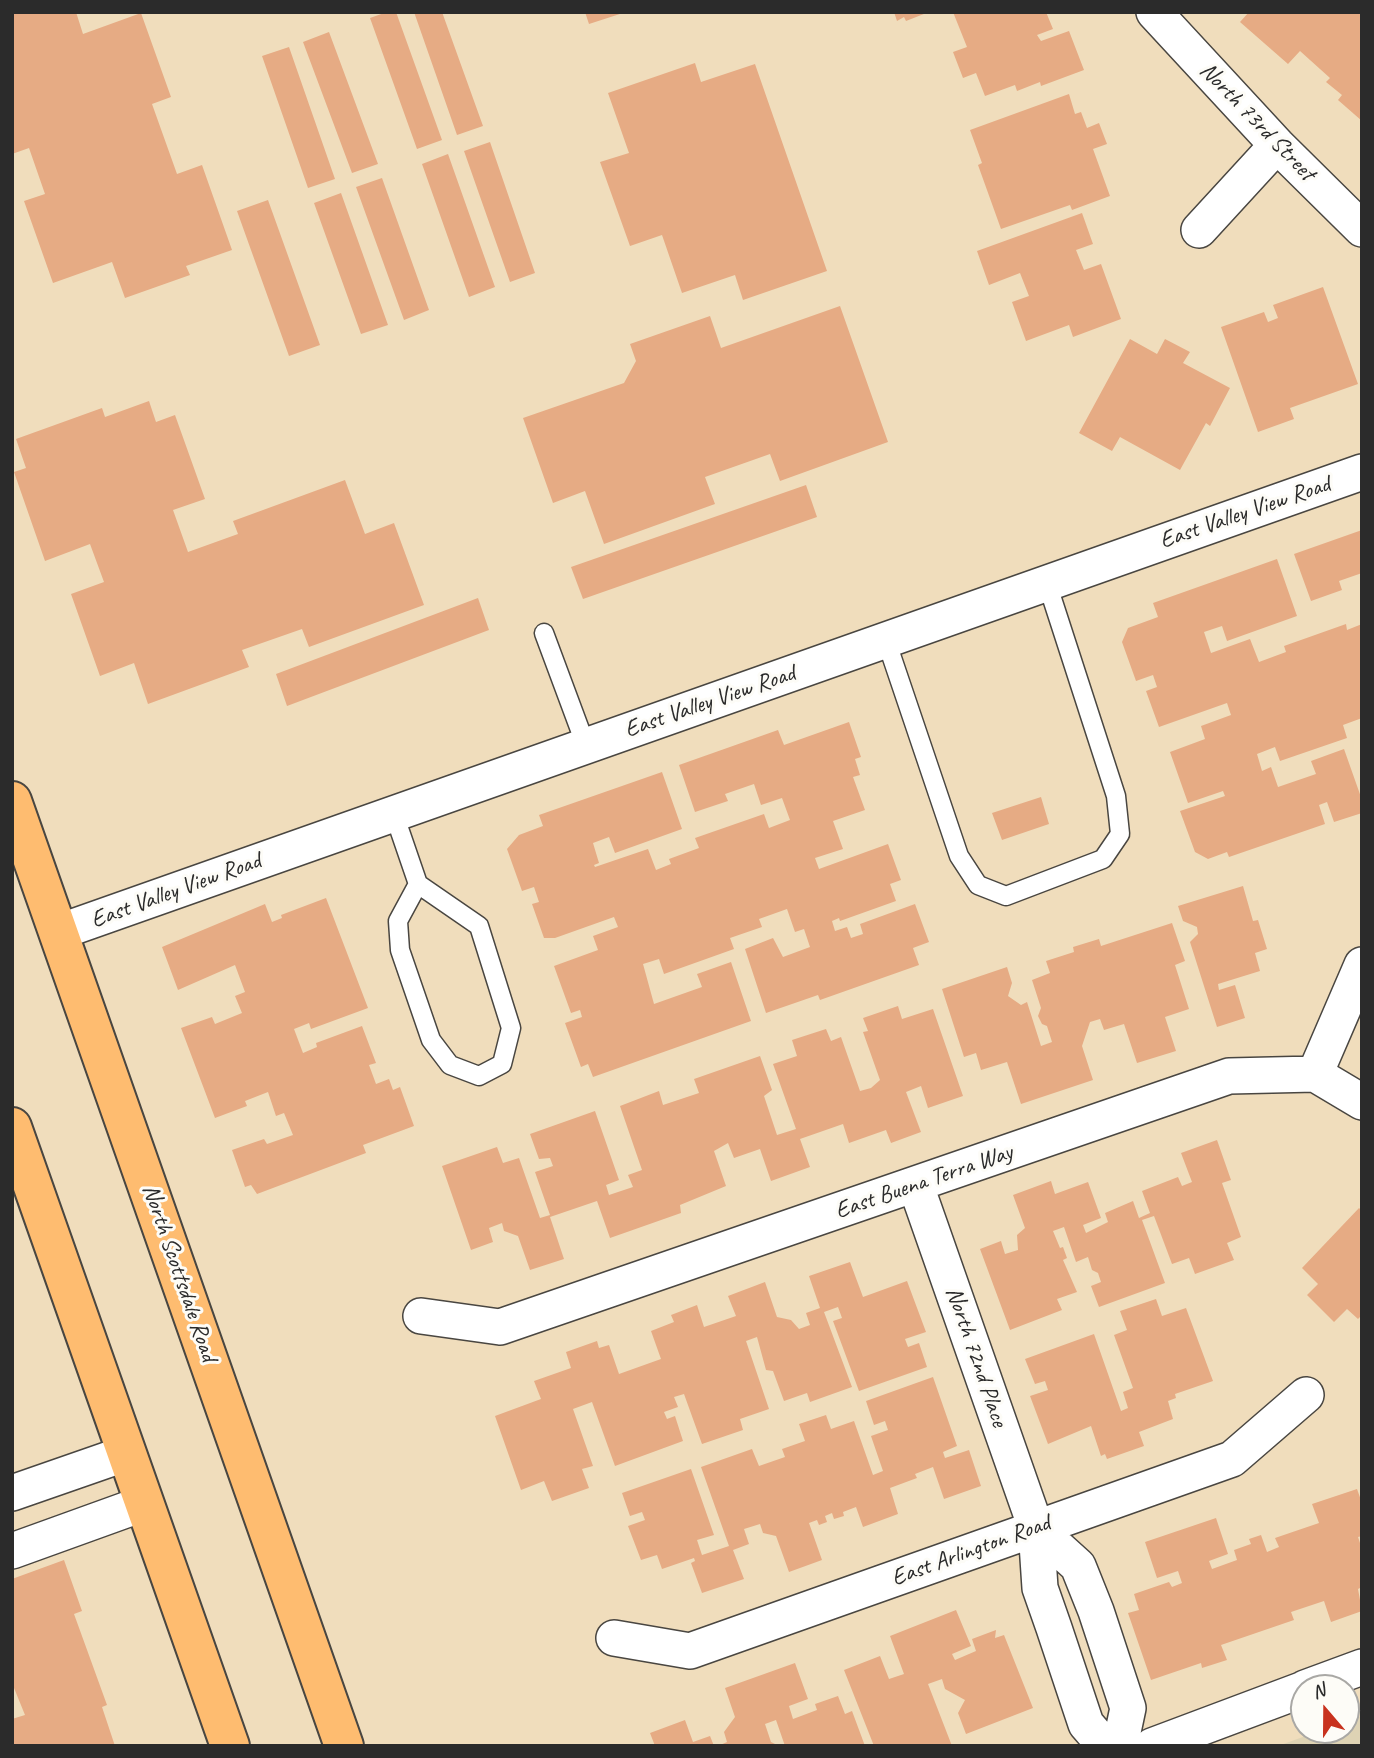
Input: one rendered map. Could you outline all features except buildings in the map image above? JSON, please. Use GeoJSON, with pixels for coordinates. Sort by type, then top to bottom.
{"type":"FeatureCollection","features":[{"type":"Feature","properties":{"kind":"main road","name":"North Scottsdale Road"},"geometry":{"type":"LineString","coordinates":[[12,801],[344,1746]]}},
{"type":"Feature","properties":{"kind":"main road"},"geometry":{"type":"LineString","coordinates":[[12,1128],[230,1746]]}},
{"type":"Feature","properties":{"kind":"street","name":"North 73rd Street"},"geometry":{"type":"LineString","coordinates":[[1154,12],[1277,145],[1362,229]]}},
{"type":"Feature","properties":{"kind":"street"},"geometry":{"type":"LineString","coordinates":[[1199,230],[1277,145]]}},
{"type":"Feature","properties":{"kind":"street","name":"East Valley View Road"},"geometry":{"type":"LineString","coordinates":[[59,932],[1362,472]]}},
{"type":"Feature","properties":{"kind":"street"},"geometry":{"type":"LineString","coordinates":[[1362,965],[1315,1074],[1362,1102]]}},
{"type":"Feature","properties":{"kind":"street","name":"East Buena Terra Way"},"geometry":{"type":"LineString","coordinates":[[421,1316],[500,1327],[916,1186],[1229,1076],[1315,1074]]}},
{"type":"Feature","properties":{"kind":"street","name":"North 72nd Place"},"geometry":{"type":"LineString","coordinates":[[916,1186],[1036,1528],[1040,1588],[1086,1724],[1105,1746]]}},
{"type":"Feature","properties":{"kind":"street","name":"East Arlington Road"},"geometry":{"type":"LineString","coordinates":[[614,1638],[690,1651],[1232,1459],[1306,1395]]}},
{"type":"Feature","properties":{"kind":"street"},"geometry":{"type":"LineString","coordinates":[[12,1493],[127,1453]]}},
{"type":"Feature","properties":{"kind":"street"},"geometry":{"type":"LineString","coordinates":[[12,1551],[145,1503]]}},
{"type":"Feature","properties":{"kind":"street","name":"North 72nd Place"},"geometry":{"type":"LineString","coordinates":[[1036,1528],[1078,1566],[1096,1611],[1128,1708],[1120,1746]]}},
{"type":"Feature","properties":{"kind":"street"},"geometry":{"type":"LineString","coordinates":[[1343,1674],[1362,1667]]}},
{"type":"Feature","properties":{"kind":"street"},"geometry":{"type":"LineString","coordinates":[[1152,1746],[1290,1694]]}},
{"type":"Feature","properties":{"kind":"lane"},"geometry":{"type":"LineString","coordinates":[[886,640],[958,856],[978,886],[1006,896],[1103,859],[1120,834],[1116,796],[1047,583]]}},
{"type":"Feature","properties":{"kind":"lane"},"geometry":{"type":"LineString","coordinates":[[544,633],[586,746]]}},
{"type":"Feature","properties":{"kind":"lane"},"geometry":{"type":"LineString","coordinates":[[394,814],[418,884],[479,926],[511,1028],[502,1064],[479,1076],[450,1065],[431,1040],[400,950],[398,921],[418,884]]}},
{"type":"Feature","properties":{"kind":"shaded area"},"geometry":{"type":"Polygon","coordinates":[[[1362,1716],[1362,1746],[1278,1746],[1290,1742],[1290,1744],[1360,1744],[1362,1716]]]}}]}
